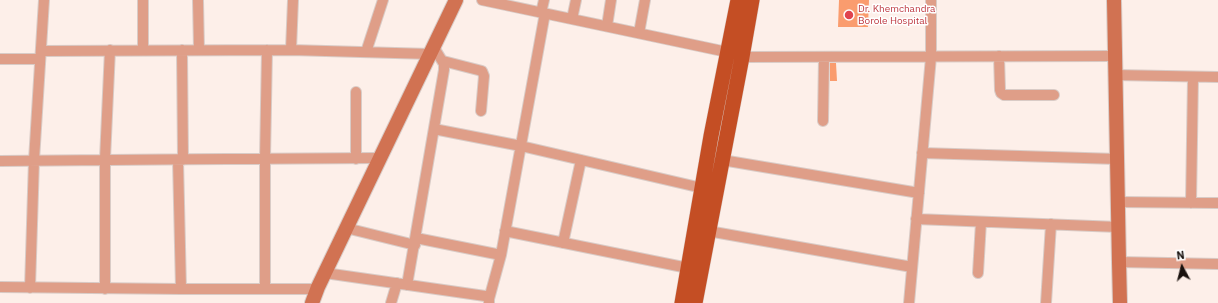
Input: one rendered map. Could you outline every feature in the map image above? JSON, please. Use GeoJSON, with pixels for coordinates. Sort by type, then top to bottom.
{"type":"FeatureCollection","features":[{"type":"Feature","properties":{"kind":"main road"},"geometry":{"type":"LineString","coordinates":[[682,303],[727,52],[738,0]]}},
{"type":"Feature","properties":{"kind":"main road"},"geometry":{"type":"LineString","coordinates":[[695,303],[752,0]]}},
{"type":"Feature","properties":{"kind":"street"},"geometry":{"type":"LineString","coordinates":[[30,288],[34,160],[44,0]]}},
{"type":"Feature","properties":{"kind":"street"},"geometry":{"type":"LineString","coordinates":[[143,50],[144,0]]}},
{"type":"Feature","properties":{"kind":"street"},"geometry":{"type":"LineString","coordinates":[[198,0],[199,50]]}},
{"type":"Feature","properties":{"kind":"street"},"geometry":{"type":"LineString","coordinates":[[291,50],[293,0]]}},
{"type":"Feature","properties":{"kind":"street"},"geometry":{"type":"LineString","coordinates":[[366,52],[383,0]]}},
{"type":"Feature","properties":{"kind":"street"},"geometry":{"type":"LineString","coordinates":[[312,303],[324,273],[456,0]]}},
{"type":"Feature","properties":{"kind":"street"},"geometry":{"type":"LineString","coordinates":[[482,0],[727,52]]}},
{"type":"Feature","properties":{"kind":"street"},"geometry":{"type":"LineString","coordinates":[[489,301],[501,255],[521,146],[544,0]]}},
{"type":"Feature","properties":{"kind":"street"},"geometry":{"type":"LineString","coordinates":[[572,19],[576,0]]}},
{"type":"Feature","properties":{"kind":"street"},"geometry":{"type":"LineString","coordinates":[[607,26],[611,0]]}},
{"type":"Feature","properties":{"kind":"street"},"geometry":{"type":"LineString","coordinates":[[639,33],[645,0]]}},
{"type":"Feature","properties":{"kind":"street"},"geometry":{"type":"LineString","coordinates":[[909,303],[931,57],[932,0]]}},
{"type":"Feature","properties":{"kind":"street"},"geometry":{"type":"LineString","coordinates":[[1114,0],[1115,75],[1110,159],[1118,202],[1112,227],[1119,262],[1120,303]]}},
{"type":"Feature","properties":{"kind":"street"},"geometry":{"type":"LineString","coordinates":[[106,289],[105,159],[110,50]]}},
{"type":"Feature","properties":{"kind":"street"},"geometry":{"type":"LineString","coordinates":[[0,59],[110,50],[291,50],[366,52],[431,50],[442,62],[444,70],[407,285]]}},
{"type":"Feature","properties":{"kind":"street"},"geometry":{"type":"LineString","coordinates":[[181,290],[180,160],[182,50]]}},
{"type":"Feature","properties":{"kind":"street"},"geometry":{"type":"LineString","coordinates":[[265,289],[267,50]]}},
{"type":"Feature","properties":{"kind":"street"},"geometry":{"type":"LineString","coordinates":[[999,56],[1001,93],[1004,95],[1054,95]]}},
{"type":"Feature","properties":{"kind":"street"},"geometry":{"type":"LineString","coordinates":[[742,57],[1115,56]]}},
{"type":"Feature","properties":{"kind":"street"},"geometry":{"type":"LineString","coordinates":[[823,121],[824,57]]}},
{"type":"Feature","properties":{"kind":"street"},"geometry":{"type":"LineString","coordinates":[[442,62],[482,70],[484,76],[481,111]]}},
{"type":"Feature","properties":{"kind":"street"},"geometry":{"type":"LineString","coordinates":[[1115,75],[1218,77]]}},
{"type":"Feature","properties":{"kind":"street"},"geometry":{"type":"LineString","coordinates":[[1191,203],[1193,77]]}},
{"type":"Feature","properties":{"kind":"street"},"geometry":{"type":"LineString","coordinates":[[356,92],[356,159]]}},
{"type":"Feature","properties":{"kind":"street"},"geometry":{"type":"LineString","coordinates":[[434,129],[521,146],[702,188]]}},
{"type":"Feature","properties":{"kind":"street"},"geometry":{"type":"LineString","coordinates":[[922,153],[1110,159]]}},
{"type":"Feature","properties":{"kind":"street"},"geometry":{"type":"LineString","coordinates":[[0,161],[379,158]]}},
{"type":"Feature","properties":{"kind":"street"},"geometry":{"type":"LineString","coordinates":[[563,243],[581,160]]}},
{"type":"Feature","properties":{"kind":"street"},"geometry":{"type":"LineString","coordinates":[[722,160],[919,193]]}},
{"type":"Feature","properties":{"kind":"street"},"geometry":{"type":"LineString","coordinates":[[1118,202],[1218,203]]}},
{"type":"Feature","properties":{"kind":"street"},"geometry":{"type":"LineString","coordinates":[[916,219],[1112,227]]}},
{"type":"Feature","properties":{"kind":"street"},"geometry":{"type":"LineString","coordinates":[[978,273],[981,222]]}},
{"type":"Feature","properties":{"kind":"street"},"geometry":{"type":"LineString","coordinates":[[1046,303],[1051,224]]}},
{"type":"Feature","properties":{"kind":"street"},"geometry":{"type":"LineString","coordinates":[[346,228],[415,242],[501,255]]}},
{"type":"Feature","properties":{"kind":"street"},"geometry":{"type":"LineString","coordinates":[[505,231],[688,268]]}},
{"type":"Feature","properties":{"kind":"street"},"geometry":{"type":"LineString","coordinates":[[708,231],[912,267]]}},
{"type":"Feature","properties":{"kind":"street"},"geometry":{"type":"LineString","coordinates":[[1119,262],[1218,264]]}},
{"type":"Feature","properties":{"kind":"street"},"geometry":{"type":"LineString","coordinates":[[324,273],[485,296],[489,301]]}},
{"type":"Feature","properties":{"kind":"street"},"geometry":{"type":"LineString","coordinates":[[392,303],[397,284]]}},
{"type":"Feature","properties":{"kind":"street"},"geometry":{"type":"LineString","coordinates":[[0,288],[181,290],[317,289]]}},
{"type":"Feature","properties":{"kind":"building"},"geometry":{"type":"Polygon","coordinates":[[[839,0],[869,0],[868,27],[838,27],[839,0]]]}},
{"type":"Feature","properties":{"kind":"building"},"geometry":{"type":"Polygon","coordinates":[[[830,63],[836,63],[837,81],[830,81],[830,63]]]}},
{"type":"Feature","properties":{"kind":"place","name":"Dr. Khemchandra Borole Hospital"},"geometry":{"type":"Point","coordinates":[849,15]}}]}
